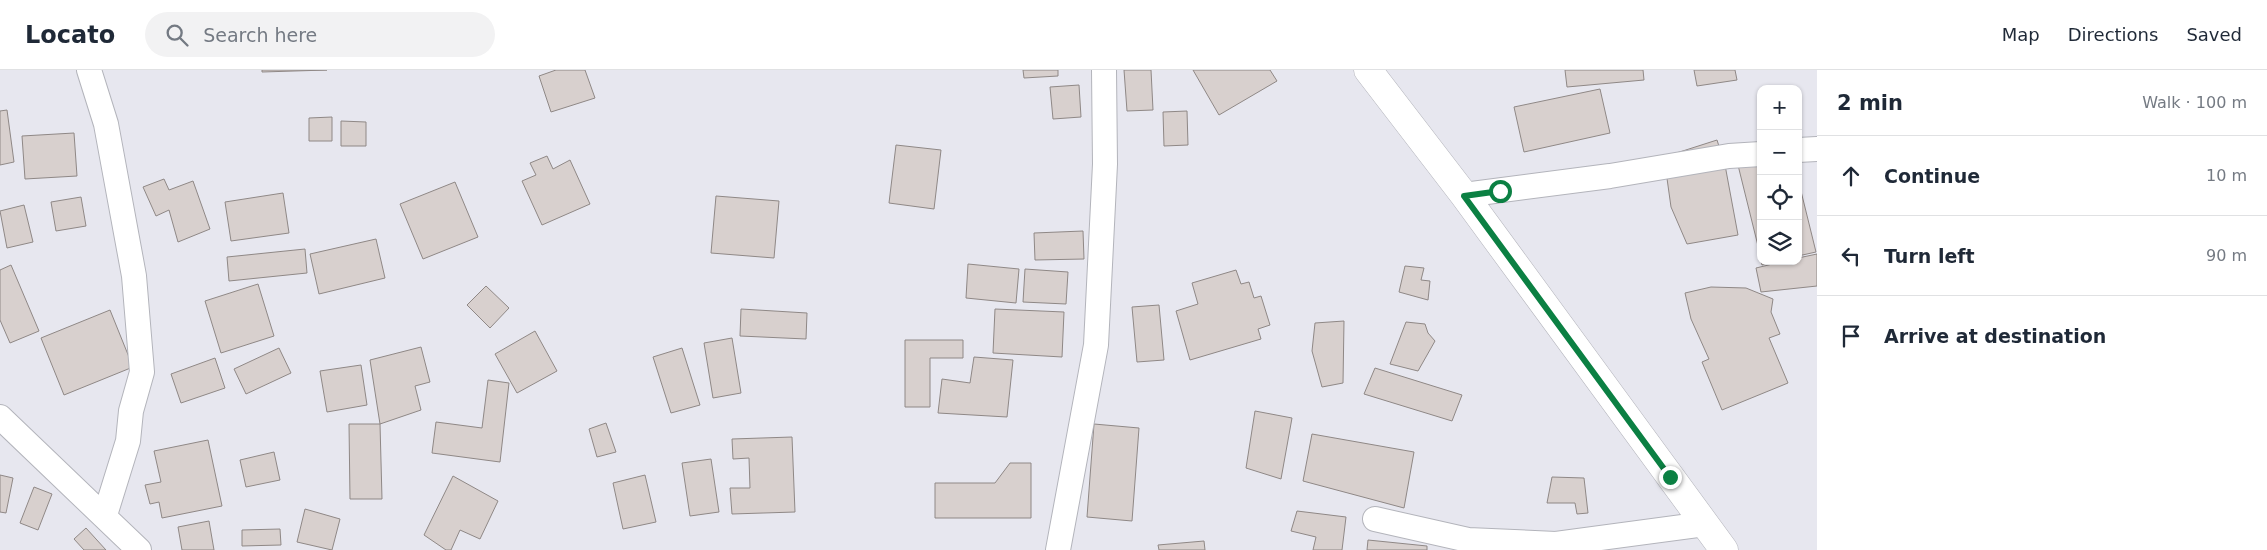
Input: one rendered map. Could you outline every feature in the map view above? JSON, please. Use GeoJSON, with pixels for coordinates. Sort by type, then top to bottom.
{"type":"FeatureCollection","features":[{"type":"Feature","properties":{"kind":"main road"},"geometry":{"type":"LineString","coordinates":[[1368,70],[1464,196],[1724,550]]}},
{"type":"Feature","properties":{"kind":"street"},"geometry":{"type":"LineString","coordinates":[[89,70],[106,124],[134,276],[142,372],[131,411],[128,441],[105,515]]}},
{"type":"Feature","properties":{"kind":"street"},"geometry":{"type":"LineString","coordinates":[[1058,550],[1096,345],[1105,164],[1104,70]]}},
{"type":"Feature","properties":{"kind":"street"},"geometry":{"type":"LineString","coordinates":[[1802,150],[1817,149]]}},
{"type":"Feature","properties":{"kind":"street"},"geometry":{"type":"LineString","coordinates":[[1464,196],[1610,176],[1729,156],[1757,154]]}},
{"type":"Feature","properties":{"kind":"street"},"geometry":{"type":"LineString","coordinates":[[0,417],[105,515],[139,550]]}},
{"type":"Feature","properties":{"kind":"street"},"geometry":{"type":"LineString","coordinates":[[1375,519],[1468,540],[1556,544],[1705,524]]}},
{"type":"Feature","properties":{"kind":"building"},"geometry":{"type":"Polygon","coordinates":[[[262,70],[327,70],[262,72],[262,70]]]}},
{"type":"Feature","properties":{"kind":"building"},"geometry":{"type":"Polygon","coordinates":[[[556,70],[585,70],[595,98],[551,112],[539,76],[556,70]]]}},
{"type":"Feature","properties":{"kind":"building"},"geometry":{"type":"Polygon","coordinates":[[[1023,70],[1058,70],[1058,76],[1024,78],[1023,70]]]}},
{"type":"Feature","properties":{"kind":"building"},"geometry":{"type":"Polygon","coordinates":[[[1124,70],[1151,70],[1153,110],[1127,111],[1124,70]]]}},
{"type":"Feature","properties":{"kind":"building"},"geometry":{"type":"Polygon","coordinates":[[[1193,70],[1270,70],[1277,81],[1219,115],[1193,70]]]}},
{"type":"Feature","properties":{"kind":"building"},"geometry":{"type":"Polygon","coordinates":[[[1565,70],[1643,70],[1644,80],[1567,87],[1565,70]]]}},
{"type":"Feature","properties":{"kind":"building"},"geometry":{"type":"Polygon","coordinates":[[[1694,70],[1735,70],[1737,80],[1697,86],[1694,70]]]}},
{"type":"Feature","properties":{"kind":"building"},"geometry":{"type":"Polygon","coordinates":[[[1079,85],[1081,117],[1053,119],[1050,87],[1079,85]]]}},
{"type":"Feature","properties":{"kind":"building"},"geometry":{"type":"Polygon","coordinates":[[[1600,89],[1610,133],[1524,152],[1514,107],[1600,89]]]}},
{"type":"Feature","properties":{"kind":"building"},"geometry":{"type":"Polygon","coordinates":[[[7,110],[14,162],[0,165],[0,111],[7,110]]]}},
{"type":"Feature","properties":{"kind":"building"},"geometry":{"type":"Polygon","coordinates":[[[1187,111],[1188,145],[1164,146],[1163,112],[1187,111]]]}},
{"type":"Feature","properties":{"kind":"building"},"geometry":{"type":"Polygon","coordinates":[[[332,117],[332,141],[309,141],[309,118],[332,117]]]}},
{"type":"Feature","properties":{"kind":"building"},"geometry":{"type":"Polygon","coordinates":[[[341,121],[366,122],[366,146],[341,146],[341,121]]]}},
{"type":"Feature","properties":{"kind":"building"},"geometry":{"type":"Polygon","coordinates":[[[74,133],[77,176],[25,179],[22,136],[74,133]]]}},
{"type":"Feature","properties":{"kind":"building"},"geometry":{"type":"Polygon","coordinates":[[[1717,140],[1725,165],[1738,235],[1687,244],[1671,207],[1664,157],[1717,140]]]}},
{"type":"Feature","properties":{"kind":"building"},"geometry":{"type":"Polygon","coordinates":[[[1757,144],[1757,242],[1734,149],[1757,144]]]}},
{"type":"Feature","properties":{"kind":"building"},"geometry":{"type":"Polygon","coordinates":[[[896,145],[941,150],[934,209],[889,203],[896,145]]]}},
{"type":"Feature","properties":{"kind":"building"},"geometry":{"type":"Polygon","coordinates":[[[547,156],[553,169],[570,160],[590,204],[542,225],[522,181],[536,175],[530,163],[547,156]]]}},
{"type":"Feature","properties":{"kind":"building"},"geometry":{"type":"Polygon","coordinates":[[[164,179],[169,190],[193,181],[210,229],[178,242],[169,210],[156,216],[143,187],[164,179]]]}},
{"type":"Feature","properties":{"kind":"building"},"geometry":{"type":"Polygon","coordinates":[[[455,182],[478,237],[423,259],[400,204],[455,182]]]}},
{"type":"Feature","properties":{"kind":"building"},"geometry":{"type":"Polygon","coordinates":[[[283,193],[289,233],[231,241],[225,202],[283,193]]]}},
{"type":"Feature","properties":{"kind":"building"},"geometry":{"type":"Polygon","coordinates":[[[1802,195],[1816,252],[1802,255],[1802,195]]]}},
{"type":"Feature","properties":{"kind":"building"},"geometry":{"type":"Polygon","coordinates":[[[716,196],[779,201],[774,258],[711,253],[716,196]]]}},
{"type":"Feature","properties":{"kind":"building"},"geometry":{"type":"Polygon","coordinates":[[[81,197],[86,226],[56,231],[51,202],[81,197]]]}},
{"type":"Feature","properties":{"kind":"building"},"geometry":{"type":"Polygon","coordinates":[[[24,205],[33,242],[7,248],[0,211],[24,205]]]}},
{"type":"Feature","properties":{"kind":"building"},"geometry":{"type":"Polygon","coordinates":[[[1083,231],[1084,259],[1035,260],[1034,233],[1083,231]]]}},
{"type":"Feature","properties":{"kind":"building"},"geometry":{"type":"Polygon","coordinates":[[[376,239],[385,278],[319,294],[310,254],[376,239]]]}},
{"type":"Feature","properties":{"kind":"building"},"geometry":{"type":"Polygon","coordinates":[[[305,249],[307,273],[229,281],[227,257],[305,249]]]}},
{"type":"Feature","properties":{"kind":"building"},"geometry":{"type":"Polygon","coordinates":[[[1817,254],[1817,286],[1761,292],[1756,268],[1768,265],[1802,265],[1802,257],[1817,254]]]}},
{"type":"Feature","properties":{"kind":"building"},"geometry":{"type":"Polygon","coordinates":[[[968,264],[1019,269],[1016,303],[966,298],[968,264]]]}},
{"type":"Feature","properties":{"kind":"building"},"geometry":{"type":"Polygon","coordinates":[[[11,265],[39,331],[10,343],[0,320],[0,270],[11,265]]]}},
{"type":"Feature","properties":{"kind":"building"},"geometry":{"type":"Polygon","coordinates":[[[1405,266],[1424,268],[1421,280],[1430,281],[1428,300],[1399,292],[1405,266]]]}},
{"type":"Feature","properties":{"kind":"building"},"geometry":{"type":"Polygon","coordinates":[[[1025,269],[1068,272],[1066,304],[1023,302],[1025,269]]]}},
{"type":"Feature","properties":{"kind":"building"},"geometry":{"type":"Polygon","coordinates":[[[1236,270],[1241,284],[1249,282],[1254,298],[1261,296],[1270,325],[1258,329],[1261,339],[1190,360],[1176,311],[1198,304],[1192,283],[1236,270]]]}},
{"type":"Feature","properties":{"kind":"building"},"geometry":{"type":"Polygon","coordinates":[[[258,284],[274,336],[221,353],[205,301],[258,284]]]}},
{"type":"Feature","properties":{"kind":"building"},"geometry":{"type":"Polygon","coordinates":[[[486,286],[509,308],[490,328],[467,305],[486,286]]]}},
{"type":"Feature","properties":{"kind":"building"},"geometry":{"type":"Polygon","coordinates":[[[1711,287],[1746,288],[1773,299],[1771,312],[1780,334],[1769,338],[1788,383],[1722,410],[1702,362],[1709,359],[1691,319],[1685,293],[1711,287]]]}},
{"type":"Feature","properties":{"kind":"building"},"geometry":{"type":"Polygon","coordinates":[[[1159,305],[1164,360],[1137,362],[1132,307],[1159,305]]]}},
{"type":"Feature","properties":{"kind":"building"},"geometry":{"type":"Polygon","coordinates":[[[741,309],[807,313],[806,339],[740,336],[741,309]]]}},
{"type":"Feature","properties":{"kind":"building"},"geometry":{"type":"Polygon","coordinates":[[[995,309],[1064,312],[1062,357],[993,353],[995,309]]]}},
{"type":"Feature","properties":{"kind":"building"},"geometry":{"type":"Polygon","coordinates":[[[110,310],[133,367],[64,395],[41,338],[110,310]]]}},
{"type":"Feature","properties":{"kind":"building"},"geometry":{"type":"Polygon","coordinates":[[[1344,321],[1343,383],[1322,387],[1312,351],[1315,323],[1344,321]]]}},
{"type":"Feature","properties":{"kind":"building"},"geometry":{"type":"Polygon","coordinates":[[[1406,322],[1425,324],[1428,333],[1435,341],[1418,371],[1390,364],[1406,322]]]}},
{"type":"Feature","properties":{"kind":"building"},"geometry":{"type":"Polygon","coordinates":[[[535,331],[557,371],[517,393],[495,354],[535,331]]]}},
{"type":"Feature","properties":{"kind":"building"},"geometry":{"type":"Polygon","coordinates":[[[732,338],[741,393],[713,398],[704,343],[732,338]]]}},
{"type":"Feature","properties":{"kind":"building"},"geometry":{"type":"Polygon","coordinates":[[[905,340],[963,340],[963,358],[930,358],[930,407],[905,407],[905,340]]]}},
{"type":"Feature","properties":{"kind":"building"},"geometry":{"type":"Polygon","coordinates":[[[421,347],[430,382],[415,386],[421,410],[380,424],[370,360],[421,347]]]}},
{"type":"Feature","properties":{"kind":"building"},"geometry":{"type":"Polygon","coordinates":[[[279,348],[291,373],[246,394],[234,369],[279,348]]]}},
{"type":"Feature","properties":{"kind":"building"},"geometry":{"type":"Polygon","coordinates":[[[682,348],[700,405],[671,413],[653,357],[682,348]]]}},
{"type":"Feature","properties":{"kind":"building"},"geometry":{"type":"Polygon","coordinates":[[[974,357],[1013,360],[1007,417],[938,413],[942,379],[970,383],[974,357]]]}},
{"type":"Feature","properties":{"kind":"building"},"geometry":{"type":"Polygon","coordinates":[[[215,358],[225,388],[181,403],[171,374],[215,358]]]}},
{"type":"Feature","properties":{"kind":"building"},"geometry":{"type":"Polygon","coordinates":[[[361,365],[367,405],[327,412],[320,371],[361,365]]]}},
{"type":"Feature","properties":{"kind":"building"},"geometry":{"type":"Polygon","coordinates":[[[1375,368],[1462,395],[1452,421],[1364,394],[1375,368]]]}},
{"type":"Feature","properties":{"kind":"building"},"geometry":{"type":"Polygon","coordinates":[[[488,380],[509,383],[500,462],[432,453],[436,422],[482,428],[488,380]]]}},
{"type":"Feature","properties":{"kind":"building"},"geometry":{"type":"Polygon","coordinates":[[[1255,411],[1292,418],[1281,479],[1246,468],[1255,411]]]}},
{"type":"Feature","properties":{"kind":"building"},"geometry":{"type":"Polygon","coordinates":[[[606,423],[616,452],[597,457],[589,429],[606,423]]]}},
{"type":"Feature","properties":{"kind":"building"},"geometry":{"type":"Polygon","coordinates":[[[349,424],[380,424],[382,499],[350,499],[349,424]]]}},
{"type":"Feature","properties":{"kind":"building"},"geometry":{"type":"Polygon","coordinates":[[[1094,424],[1139,428],[1132,521],[1087,517],[1094,424]]]}},
{"type":"Feature","properties":{"kind":"building"},"geometry":{"type":"Polygon","coordinates":[[[1312,434],[1414,452],[1404,508],[1303,481],[1312,434]]]}},
{"type":"Feature","properties":{"kind":"building"},"geometry":{"type":"Polygon","coordinates":[[[792,437],[795,512],[732,514],[730,488],[750,488],[749,458],[733,459],[732,439],[792,437]]]}},
{"type":"Feature","properties":{"kind":"building"},"geometry":{"type":"Polygon","coordinates":[[[208,440],[222,506],[162,518],[159,502],[150,504],[145,485],[161,482],[154,451],[208,440]]]}},
{"type":"Feature","properties":{"kind":"building"},"geometry":{"type":"Polygon","coordinates":[[[274,452],[280,480],[246,487],[240,460],[274,452]]]}},
{"type":"Feature","properties":{"kind":"building"},"geometry":{"type":"Polygon","coordinates":[[[711,459],[719,512],[690,516],[682,463],[711,459]]]}},
{"type":"Feature","properties":{"kind":"building"},"geometry":{"type":"Polygon","coordinates":[[[1010,463],[1031,463],[1031,518],[935,518],[935,483],[995,483],[1010,463]]]}},
{"type":"Feature","properties":{"kind":"building"},"geometry":{"type":"Polygon","coordinates":[[[0,475],[13,478],[6,513],[0,512],[0,475]]]}},
{"type":"Feature","properties":{"kind":"building"},"geometry":{"type":"Polygon","coordinates":[[[645,475],[656,522],[623,529],[613,483],[645,475]]]}},
{"type":"Feature","properties":{"kind":"building"},"geometry":{"type":"Polygon","coordinates":[[[453,476],[498,501],[480,539],[460,530],[451,550],[446,550],[424,535],[453,476]]]}},
{"type":"Feature","properties":{"kind":"building"},"geometry":{"type":"Polygon","coordinates":[[[1552,477],[1584,478],[1588,513],[1577,514],[1575,503],[1547,503],[1552,477]]]}},
{"type":"Feature","properties":{"kind":"building"},"geometry":{"type":"Polygon","coordinates":[[[34,487],[52,494],[38,530],[20,523],[34,487]]]}},
{"type":"Feature","properties":{"kind":"building"},"geometry":{"type":"Polygon","coordinates":[[[305,509],[340,519],[332,550],[297,542],[305,509]]]}},
{"type":"Feature","properties":{"kind":"building"},"geometry":{"type":"Polygon","coordinates":[[[1297,511],[1346,517],[1342,550],[1313,550],[1316,537],[1291,531],[1297,511]]]}},
{"type":"Feature","properties":{"kind":"building"},"geometry":{"type":"Polygon","coordinates":[[[209,521],[214,550],[182,550],[178,527],[209,521]]]}},
{"type":"Feature","properties":{"kind":"building"},"geometry":{"type":"Polygon","coordinates":[[[86,528],[106,550],[84,550],[74,539],[86,528]]]}},
{"type":"Feature","properties":{"kind":"building"},"geometry":{"type":"Polygon","coordinates":[[[280,529],[281,545],[242,546],[242,530],[280,529]]]}},
{"type":"Feature","properties":{"kind":"building"},"geometry":{"type":"Polygon","coordinates":[[[1368,540],[1427,546],[1427,550],[1367,550],[1368,540]]]}},
{"type":"Feature","properties":{"kind":"building"},"geometry":{"type":"Polygon","coordinates":[[[1204,541],[1205,550],[1159,550],[1158,545],[1204,541]]]}},
{"type":"Feature","properties":{"kind":"route"},"geometry":{"type":"LineString","coordinates":[[1500,191],[1464,196],[1670,477]]}}]}
